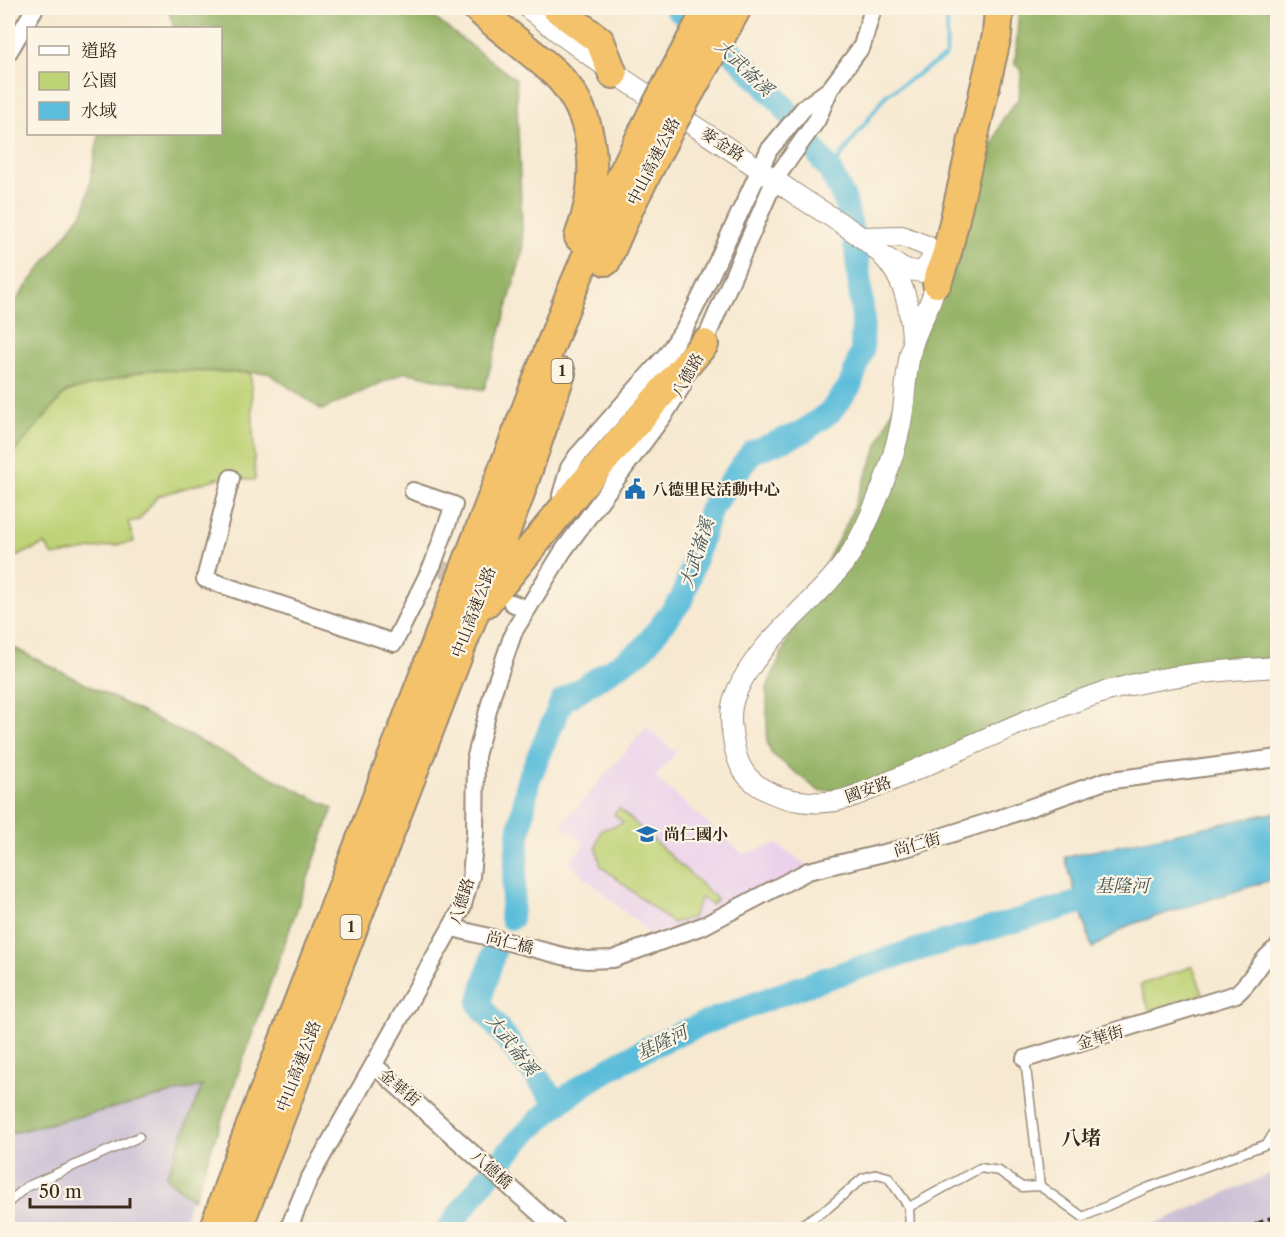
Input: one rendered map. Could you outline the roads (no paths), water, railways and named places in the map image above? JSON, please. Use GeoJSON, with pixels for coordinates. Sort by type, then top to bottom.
{"type":"FeatureCollection","features":[{"type":"Feature","properties":{"kind":"highway"},"geometry":{"type":"LineString","coordinates":[[477,8],[557,75],[577,105],[590,133],[594,171],[586,219],[520,392],[497,491]]}},
{"type":"Feature","properties":{"kind":"highway"},"geometry":{"type":"LineString","coordinates":[[556,8],[600,41],[613,74]]}},
{"type":"Feature","properties":{"kind":"highway"},"geometry":{"type":"LineString","coordinates":[[656,114],[693,8]]}},
{"type":"Feature","properties":{"kind":"highway","name":"中山高速公路"},"geometry":{"type":"LineString","coordinates":[[214,1230],[235,1167],[497,491],[570,295],[617,185],[656,114],[708,8]]}},
{"type":"Feature","properties":{"kind":"highway","name":"中山高速公路"},"geometry":{"type":"LineString","coordinates":[[237,1230],[467,625],[518,499],[568,355],[631,204],[656,114],[736,8]]}},
{"type":"Feature","properties":{"kind":"highway"},"geometry":{"type":"LineString","coordinates":[[935,265],[997,35],[999,8]]}},
{"type":"Feature","properties":{"kind":"highway"},"geometry":{"type":"LineString","coordinates":[[467,625],[579,489],[704,344]]}},
{"type":"Feature","properties":{"kind":"street"},"geometry":{"type":"LineString","coordinates":[[8,53],[35,8]]}},
{"type":"Feature","properties":{"kind":"street","name":"麥金路"},"geometry":{"type":"LineString","coordinates":[[528,8],[613,74],[764,158],[783,177],[882,255],[904,288],[911,313],[912,345]]}},
{"type":"Feature","properties":{"kind":"street"},"geometry":{"type":"LineString","coordinates":[[830,89],[862,46],[873,8]]}},
{"type":"Feature","properties":{"kind":"street","name":"八德路"},"geometry":{"type":"LineString","coordinates":[[561,495],[569,468],[577,456],[661,362],[686,326],[764,158],[804,108],[830,89]]}},
{"type":"Feature","properties":{"kind":"street","name":"八德路"},"geometry":{"type":"LineString","coordinates":[[288,1230],[308,1181],[453,928],[462,908],[471,876],[475,833],[476,756],[514,631],[519,606],[563,551],[666,412],[704,344],[783,177],[817,120],[830,89]]}},
{"type":"Feature","properties":{"kind":"street"},"geometry":{"type":"LineString","coordinates":[[861,237],[902,236],[927,246],[935,265],[903,269],[882,255]]}},
{"type":"Feature","properties":{"kind":"street","name":"國安路"},"geometry":{"type":"LineString","coordinates":[[935,265],[912,345],[901,426],[888,467],[862,530],[850,553],[756,661],[736,692],[730,718],[735,752],[749,778],[775,794],[810,803],[846,799],[987,737],[1110,690],[1224,670],[1278,667]]}},
{"type":"Feature","properties":{"kind":"street"},"geometry":{"type":"LineString","coordinates":[[231,478],[205,579],[394,643],[436,565],[454,506],[413,491]]}},
{"type":"Feature","properties":{"kind":"street"},"geometry":{"type":"LineString","coordinates":[[563,530],[563,551]]}},
{"type":"Feature","properties":{"kind":"street","name":"尚仁街"},"geometry":{"type":"LineString","coordinates":[[567,957],[588,960],[613,959],[705,926],[808,871],[909,847],[998,819],[1105,781],[1278,758]]}},
{"type":"Feature","properties":{"kind":"street","name":"尚仁橋"},"geometry":{"type":"LineString","coordinates":[[453,928],[567,957]]}},
{"type":"Feature","properties":{"kind":"street","name":"金華街"},"geometry":{"type":"LineString","coordinates":[[1026,1059],[1230,997],[1245,987],[1263,959],[1278,947]]}},
{"type":"Feature","properties":{"kind":"street","name":"金華街"},"geometry":{"type":"LineString","coordinates":[[375,1066],[425,1108]]}},
{"type":"Feature","properties":{"kind":"street","name":"八德橋"},"geometry":{"type":"LineString","coordinates":[[425,1108],[558,1230]]}},
{"type":"Feature","properties":{"kind":"lane","name":"金華街"},"geometry":{"type":"LineString","coordinates":[[1026,1059],[1040,1186]]}},
{"type":"Feature","properties":{"kind":"lane"},"geometry":{"type":"LineString","coordinates":[[909,1207],[980,1168],[999,1171],[1022,1186],[1040,1186],[1083,1217],[1147,1188],[1267,1144],[1278,1126]]}},
{"type":"Feature","properties":{"kind":"lane"},"geometry":{"type":"LineString","coordinates":[[8,1203],[26,1186],[139,1137]]}},
{"type":"Feature","properties":{"kind":"lane"},"geometry":{"type":"LineString","coordinates":[[793,1230],[828,1208],[863,1178],[877,1174],[888,1177],[909,1207],[910,1230]]}},
{"type":"Feature","properties":{"kind":"lane"},"geometry":{"type":"LineString","coordinates":[[8,1225],[9,1230]]}},
{"type":"Feature","properties":{"kind":"water","name":"基隆河"},"geometry":{"type":"Polygon","coordinates":[[[1277,812],[1277,878],[1129,925],[1092,948],[1065,857],[1277,812]]]}},
{"type":"Feature","properties":{"kind":"waterway","name":"大武崙溪"},"geometry":{"type":"LineString","coordinates":[[511,918],[518,840],[528,781],[562,701],[641,651],[682,599],[711,508],[752,452],[801,433],[830,412],[850,386],[862,351],[863,318],[856,249],[844,198],[830,171],[782,104],[734,54],[676,8]]}},
{"type":"Feature","properties":{"kind":"waterway"},"geometry":{"type":"LineString","coordinates":[[830,171],[886,95],[946,56],[948,8]]}},
{"type":"Feature","properties":{"kind":"waterway","name":"基隆河"},"geometry":{"type":"LineString","coordinates":[[448,1230],[499,1163],[529,1130],[559,1103],[624,1060],[672,1037],[789,991],[925,947],[1108,894]]}},
{"type":"Feature","properties":{"kind":"waterway","name":"大武崙溪"},"geometry":{"type":"LineString","coordinates":[[495,948],[479,1004],[558,1104]]}},
{"type":"Feature","properties":{"kind":"tunnel"},"geometry":{"type":"LineString","coordinates":[[439,567],[468,581]]}},
{"type":"Feature","properties":{"kind":"railway"},"geometry":{"type":"LineString","coordinates":[[1243,1230],[1278,1215]]}},
{"type":"Feature","properties":{"kind":"place","name":"八德里民活動中心"},"geometry":{"type":"Point","coordinates":[635,489]}},
{"type":"Feature","properties":{"kind":"place","name":"尚仁國小"},"geometry":{"type":"Point","coordinates":[647,834]}},
{"type":"Feature","properties":{"kind":"district","name":"八堵"},"geometry":{"type":"Point","coordinates":[1081,1138]}}]}
